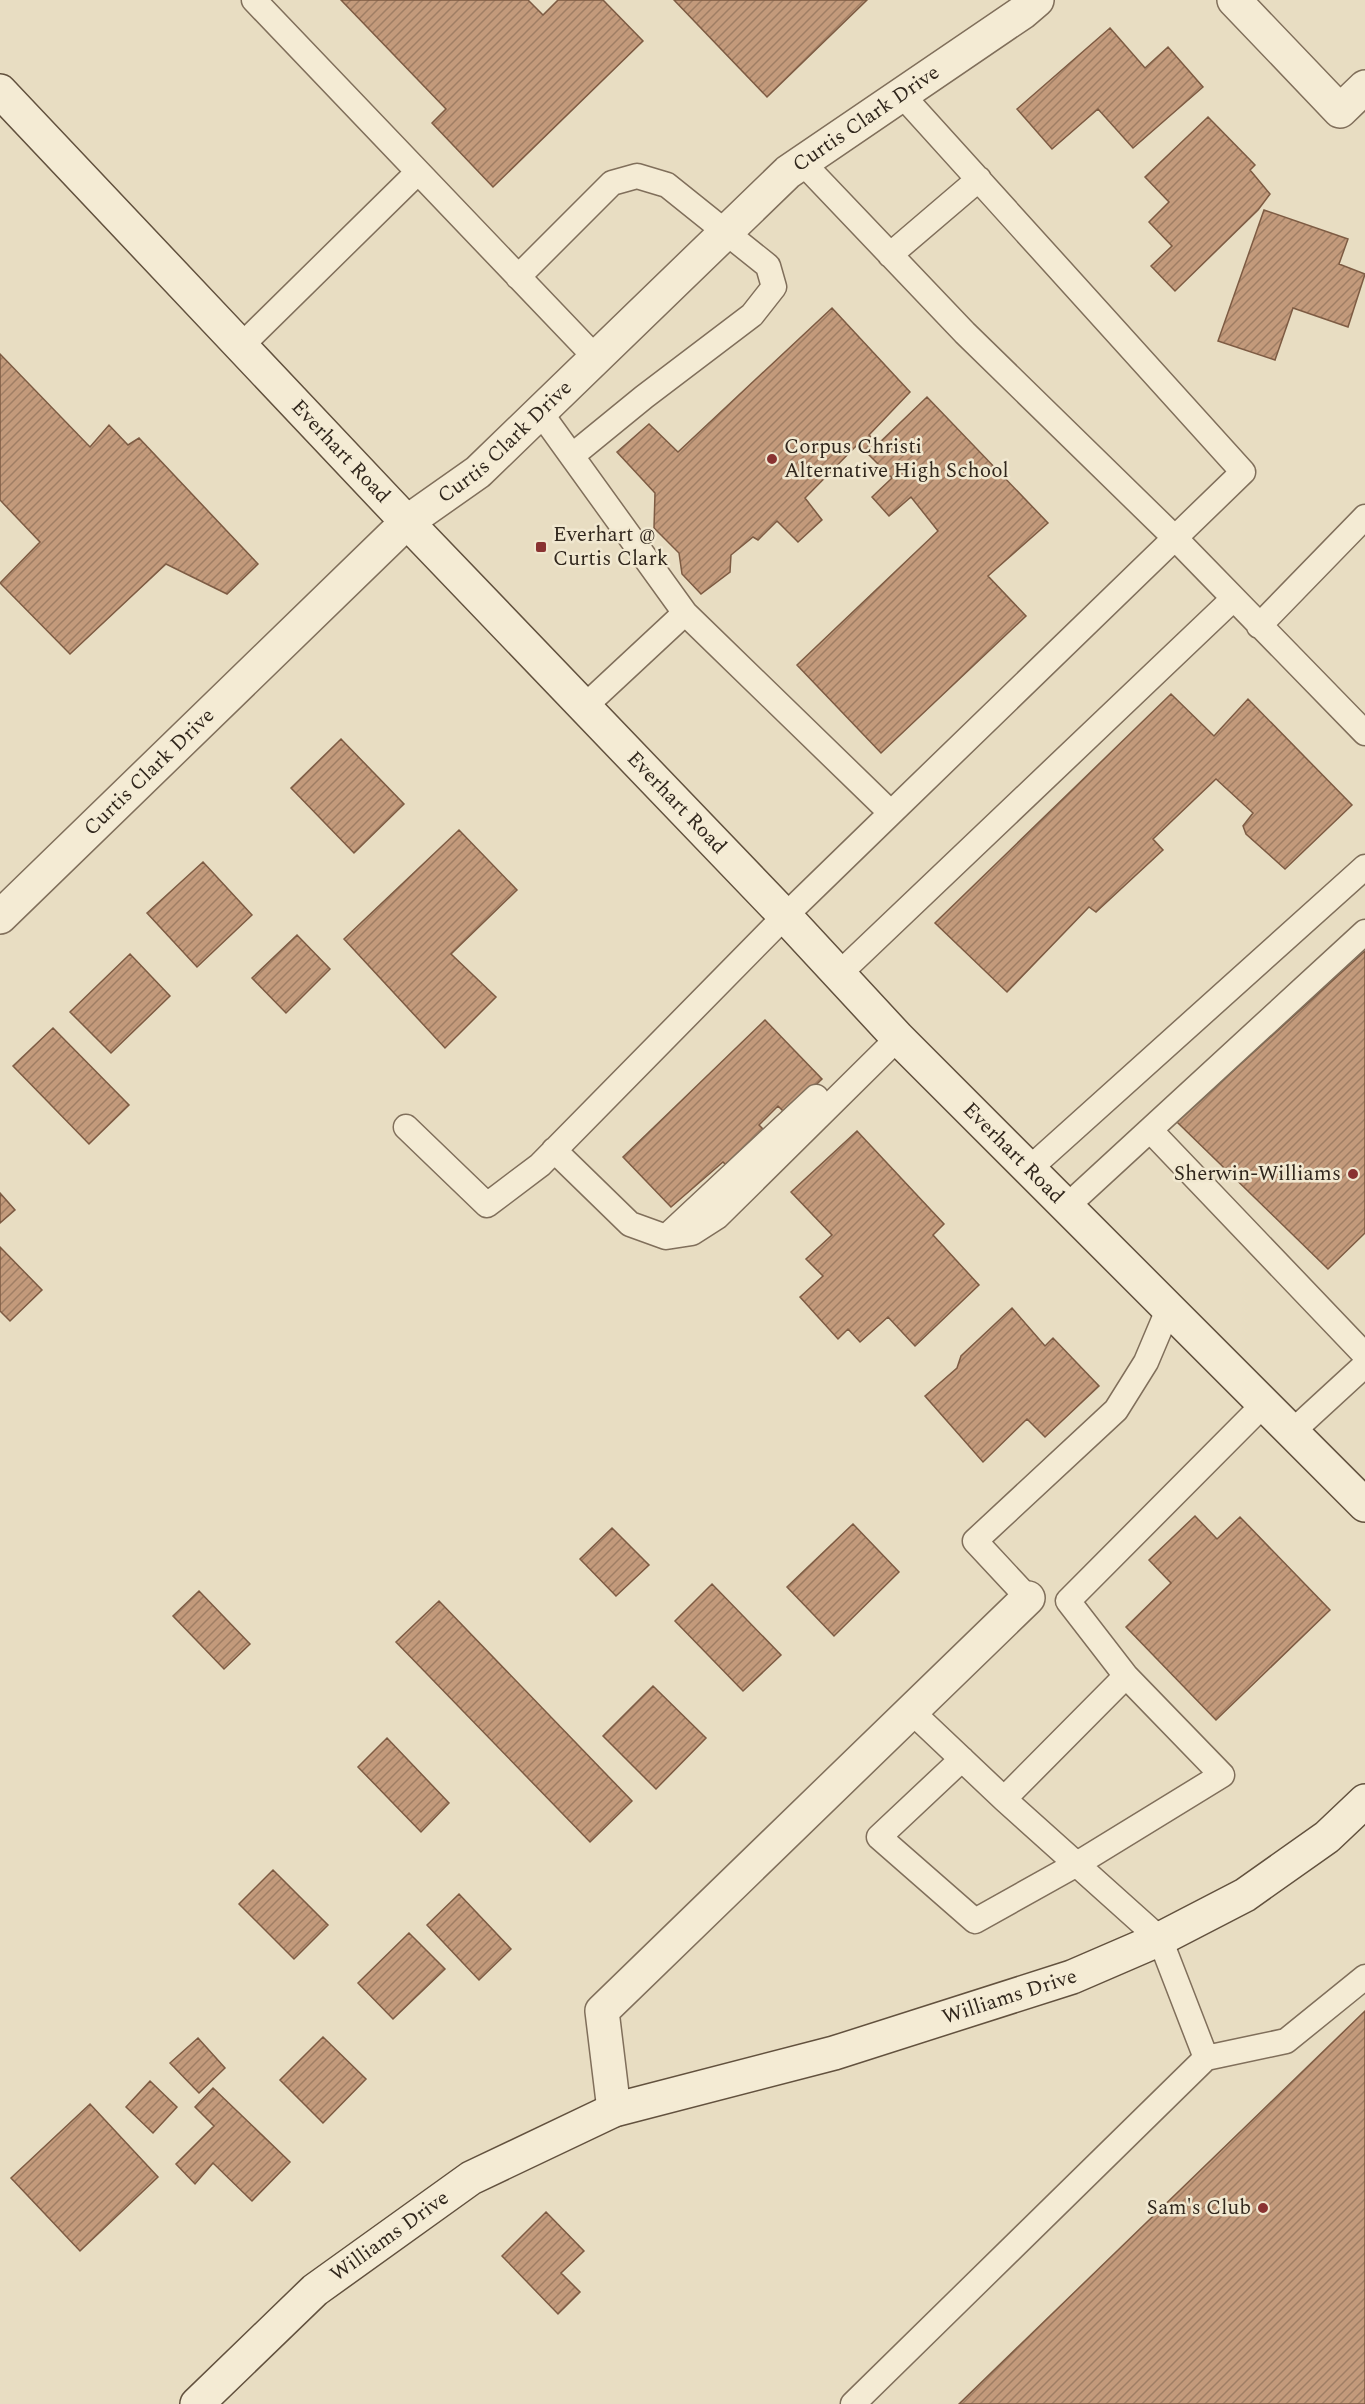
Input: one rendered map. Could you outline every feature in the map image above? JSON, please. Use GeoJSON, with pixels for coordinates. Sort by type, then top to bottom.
{"type":"FeatureCollection","features":[{"type":"Feature","properties":{"kind":"street","name":"Curtis Clark Drive"},"geometry":{"type":"LineString","coordinates":[[0,916],[407,522],[478,472],[788,172],[1023,12],[1037,0]]}},
{"type":"Feature","properties":{"kind":"street"},"geometry":{"type":"LineString","coordinates":[[1233,0],[1340,111],[1365,87]]}},
{"type":"Feature","properties":{"kind":"street","name":"Everhart Road"},"geometry":{"type":"LineString","coordinates":[[0,91],[407,522],[785,916],[898,1038],[1065,1208],[1365,1505]]}},
{"type":"Feature","properties":{"kind":"street"},"geometry":{"type":"LineString","coordinates":[[614,2110],[602,2011],[1028,1598]]}},
{"type":"Feature","properties":{"kind":"street","name":"Williams Drive"},"geometry":{"type":"LineString","coordinates":[[197,2404],[315,2290],[471,2178],[614,2110],[834,2053],[1072,1977],[1160,1939],[1245,1895],[1327,1837],[1365,1801]]}},
{"type":"Feature","properties":{"kind":"lane"},"geometry":{"type":"LineString","coordinates":[[254,0],[596,358]]}},
{"type":"Feature","properties":{"kind":"lane"},"geometry":{"type":"LineString","coordinates":[[406,1127],[487,1205],[540,1165],[785,916],[1243,472],[902,94]]}},
{"type":"Feature","properties":{"kind":"lane"},"geometry":{"type":"LineString","coordinates":[[802,162],[965,333],[1175,538],[1365,733]]}},
{"type":"Feature","properties":{"kind":"lane"},"geometry":{"type":"LineString","coordinates":[[241,346],[418,172]]}},
{"type":"Feature","properties":{"kind":"lane"},"geometry":{"type":"LineString","coordinates":[[518,277],[612,183],[637,176],[667,185],[768,266],[774,287],[752,315],[644,397],[573,455]]}},
{"type":"Feature","properties":{"kind":"lane"},"geometry":{"type":"LineString","coordinates":[[890,255],[979,179]]}},
{"type":"Feature","properties":{"kind":"lane"},"geometry":{"type":"LineString","coordinates":[[540,412],[685,613],[891,813]]}},
{"type":"Feature","properties":{"kind":"lane"},"geometry":{"type":"LineString","coordinates":[[1259,626],[1365,517]]}},
{"type":"Feature","properties":{"kind":"lane"},"geometry":{"type":"LineString","coordinates":[[839,974],[1233,598]]}},
{"type":"Feature","properties":{"kind":"lane"},"geometry":{"type":"LineString","coordinates":[[584,707],[685,613]]}},
{"type":"Feature","properties":{"kind":"lane"},"geometry":{"type":"LineString","coordinates":[[1028,1170],[1365,867]]}},
{"type":"Feature","properties":{"kind":"lane"},"geometry":{"type":"LineString","coordinates":[[1065,1208],[1365,932]]}},
{"type":"Feature","properties":{"kind":"lane"},"geometry":{"type":"LineString","coordinates":[[554,1150],[630,1224],[666,1237],[692,1233],[717,1217],[898,1038]]}},
{"type":"Feature","properties":{"kind":"lane"},"geometry":{"type":"LineString","coordinates":[[1150,1130],[1357,1330],[1365,1355]]}},
{"type":"Feature","properties":{"kind":"lane"},"geometry":{"type":"LineString","coordinates":[[1028,1598],[975,1541],[1116,1410],[1146,1362],[1168,1310]]}},
{"type":"Feature","properties":{"kind":"lane"},"geometry":{"type":"LineString","coordinates":[[1292,1432],[1365,1365]]}},
{"type":"Feature","properties":{"kind":"lane"},"geometry":{"type":"LineString","coordinates":[[962,1759],[879,1837],[975,1921],[1077,1864],[1222,1776],[1126,1676],[1068,1601],[1263,1404]]}},
{"type":"Feature","properties":{"kind":"lane"},"geometry":{"type":"LineString","coordinates":[[1004,1799],[1126,1676]]}},
{"type":"Feature","properties":{"kind":"lane"},"geometry":{"type":"LineString","coordinates":[[911,1711],[1004,1799],[1160,1939],[1206,2058]]}},
{"type":"Feature","properties":{"kind":"lane"},"geometry":{"type":"LineString","coordinates":[[853,2404],[1206,2058],[1286,2041],[1365,1977]]}},
{"type":"Feature","properties":{"kind":"building"},"geometry":{"type":"Polygon","coordinates":[[[341,0],[528,0],[543,15],[558,0],[603,0],[643,41],[493,187],[432,123],[446,109],[341,0]]]}},
{"type":"Feature","properties":{"kind":"building"},"geometry":{"type":"Polygon","coordinates":[[[674,0],[867,0],[767,97],[674,0]]]}},
{"type":"Feature","properties":{"kind":"building"},"geometry":{"type":"Polygon","coordinates":[[[1110,28],[1145,68],[1168,47],[1203,87],[1133,148],[1098,109],[1052,149],[1017,109],[1110,28]]]}},
{"type":"Feature","properties":{"kind":"building"},"geometry":{"type":"Polygon","coordinates":[[[1208,117],[1255,165],[1250,170],[1270,194],[1258,210],[1175,291],[1151,266],[1172,246],[1149,222],[1169,202],[1145,177],[1208,117]]]}},
{"type":"Feature","properties":{"kind":"building"},"geometry":{"type":"Polygon","coordinates":[[[1264,210],[1348,239],[1339,264],[1365,274],[1348,327],[1293,308],[1275,360],[1218,341],[1264,210]]]}},
{"type":"Feature","properties":{"kind":"building"},"geometry":{"type":"Polygon","coordinates":[[[832,308],[910,392],[869,435],[878,444],[927,397],[1048,523],[988,576],[1026,616],[881,753],[797,665],[938,531],[911,497],[889,516],[872,497],[892,478],[858,444],[805,498],[822,520],[798,542],[777,521],[758,540],[753,537],[731,555],[730,572],[701,594],[682,574],[679,553],[654,528],[655,493],[617,452],[649,424],[678,452],[832,308]]]}},
{"type":"Feature","properties":{"kind":"building"},"geometry":{"type":"Polygon","coordinates":[[[0,354],[90,447],[109,425],[128,445],[139,438],[258,564],[227,594],[166,564],[70,654],[0,583],[40,542],[0,500],[0,354]]]}},
{"type":"Feature","properties":{"kind":"building"},"geometry":{"type":"Polygon","coordinates":[[[1171,694],[1214,736],[1248,699],[1352,805],[1285,869],[1246,834],[1243,826],[1253,813],[1216,779],[1153,839],[1163,850],[1096,912],[1089,907],[1007,992],[935,923],[1171,694]]]}},
{"type":"Feature","properties":{"kind":"building"},"geometry":{"type":"Polygon","coordinates":[[[341,739],[404,804],[354,853],[291,788],[341,739]]]}},
{"type":"Feature","properties":{"kind":"building"},"geometry":{"type":"Polygon","coordinates":[[[459,830],[517,890],[451,954],[496,997],[445,1048],[344,939],[459,830]]]}},
{"type":"Feature","properties":{"kind":"building"},"geometry":{"type":"Polygon","coordinates":[[[203,862],[252,915],[197,967],[147,913],[203,862]]]}},
{"type":"Feature","properties":{"kind":"building"},"geometry":{"type":"Polygon","coordinates":[[[297,935],[330,969],[286,1013],[252,978],[297,935]]]}},
{"type":"Feature","properties":{"kind":"building"},"geometry":{"type":"Polygon","coordinates":[[[1365,951],[1365,1233],[1328,1269],[1177,1122],[1365,951]]]}},
{"type":"Feature","properties":{"kind":"building"},"geometry":{"type":"Polygon","coordinates":[[[130,954],[170,996],[111,1053],[70,1012],[130,954]]]}},
{"type":"Feature","properties":{"kind":"building"},"geometry":{"type":"Polygon","coordinates":[[[765,1020],[822,1079],[786,1114],[778,1106],[759,1125],[767,1133],[730,1169],[723,1162],[671,1207],[623,1157],[765,1020]]]}},
{"type":"Feature","properties":{"kind":"building"},"geometry":{"type":"Polygon","coordinates":[[[53,1028],[129,1105],[89,1144],[13,1066],[53,1028]]]}},
{"type":"Feature","properties":{"kind":"building"},"geometry":{"type":"Polygon","coordinates":[[[857,1131],[944,1224],[933,1235],[979,1285],[915,1346],[888,1317],[860,1342],[848,1329],[838,1339],[800,1297],[823,1276],[806,1259],[832,1235],[791,1192],[857,1131]]]}},
{"type":"Feature","properties":{"kind":"building"},"geometry":{"type":"Polygon","coordinates":[[[0,1193],[15,1210],[0,1223],[0,1193]]]}},
{"type":"Feature","properties":{"kind":"building"},"geometry":{"type":"Polygon","coordinates":[[[0,1247],[42,1290],[10,1321],[0,1311],[0,1247]]]}},
{"type":"Feature","properties":{"kind":"building"},"geometry":{"type":"Polygon","coordinates":[[[1012,1308],[1045,1346],[1053,1338],[1099,1386],[1045,1437],[1027,1419],[983,1462],[925,1396],[957,1368],[961,1356],[1012,1308]]]}},
{"type":"Feature","properties":{"kind":"building"},"geometry":{"type":"Polygon","coordinates":[[[1195,1516],[1217,1539],[1240,1517],[1330,1610],[1216,1720],[1126,1627],[1171,1583],[1149,1560],[1195,1516]]]}},
{"type":"Feature","properties":{"kind":"building"},"geometry":{"type":"Polygon","coordinates":[[[853,1524],[899,1572],[834,1636],[787,1587],[853,1524]]]}},
{"type":"Feature","properties":{"kind":"building"},"geometry":{"type":"Polygon","coordinates":[[[612,1528],[649,1565],[616,1596],[580,1559],[612,1528]]]}},
{"type":"Feature","properties":{"kind":"building"},"geometry":{"type":"Polygon","coordinates":[[[712,1584],[781,1655],[743,1691],[675,1621],[712,1584]]]}},
{"type":"Feature","properties":{"kind":"building"},"geometry":{"type":"Polygon","coordinates":[[[199,1591],[250,1644],[224,1669],[173,1616],[199,1591]]]}},
{"type":"Feature","properties":{"kind":"building"},"geometry":{"type":"Polygon","coordinates":[[[439,1601],[632,1801],[590,1842],[396,1642],[439,1601]]]}},
{"type":"Feature","properties":{"kind":"building"},"geometry":{"type":"Polygon","coordinates":[[[653,1686],[706,1738],[656,1789],[603,1736],[653,1686]]]}},
{"type":"Feature","properties":{"kind":"building"},"geometry":{"type":"Polygon","coordinates":[[[387,1738],[449,1803],[421,1832],[358,1767],[387,1738]]]}},
{"type":"Feature","properties":{"kind":"building"},"geometry":{"type":"Polygon","coordinates":[[[273,1870],[328,1925],[294,1959],[239,1904],[273,1870]]]}},
{"type":"Feature","properties":{"kind":"building"},"geometry":{"type":"Polygon","coordinates":[[[459,1894],[511,1949],[479,1980],[427,1925],[459,1894]]]}},
{"type":"Feature","properties":{"kind":"building"},"geometry":{"type":"Polygon","coordinates":[[[409,1933],[445,1969],[393,2019],[358,1983],[409,1933]]]}},
{"type":"Feature","properties":{"kind":"building","name":"Sam's Club"},"geometry":{"type":"Polygon","coordinates":[[[1365,2011],[1365,2404],[959,2404],[1365,2011]]]}},
{"type":"Feature","properties":{"kind":"building"},"geometry":{"type":"Polygon","coordinates":[[[323,2037],[366,2079],[323,2123],[280,2080],[323,2037]]]}},
{"type":"Feature","properties":{"kind":"building"},"geometry":{"type":"Polygon","coordinates":[[[198,2038],[225,2068],[199,2093],[170,2063],[198,2038]]]}},
{"type":"Feature","properties":{"kind":"building"},"geometry":{"type":"Polygon","coordinates":[[[150,2081],[177,2107],[153,2133],[126,2107],[150,2081]]]}},
{"type":"Feature","properties":{"kind":"building"},"geometry":{"type":"Polygon","coordinates":[[[213,2088],[290,2162],[252,2201],[213,2163],[195,2184],[176,2164],[214,2126],[195,2107],[213,2088]]]}},
{"type":"Feature","properties":{"kind":"building"},"geometry":{"type":"Polygon","coordinates":[[[90,2104],[158,2177],[80,2251],[11,2178],[90,2104]]]}},
{"type":"Feature","properties":{"kind":"building"},"geometry":{"type":"Polygon","coordinates":[[[546,2212],[584,2251],[561,2273],[580,2292],[558,2314],[502,2256],[546,2212]]]}},
{"type":"Feature","properties":{"kind":"place","name":"Corpus Christi Alternative High School"},"geometry":{"type":"Point","coordinates":[772,459]}},
{"type":"Feature","properties":{"kind":"place","name":"Everhart @ Curtis Clark"},"geometry":{"type":"Point","coordinates":[541,547]}},
{"type":"Feature","properties":{"kind":"place","name":"Sherwin-Williams"},"geometry":{"type":"Point","coordinates":[1353,1174]}},
{"type":"Feature","properties":{"kind":"place","name":"Sam's Club"},"geometry":{"type":"Point","coordinates":[1263,2208]}}]}
